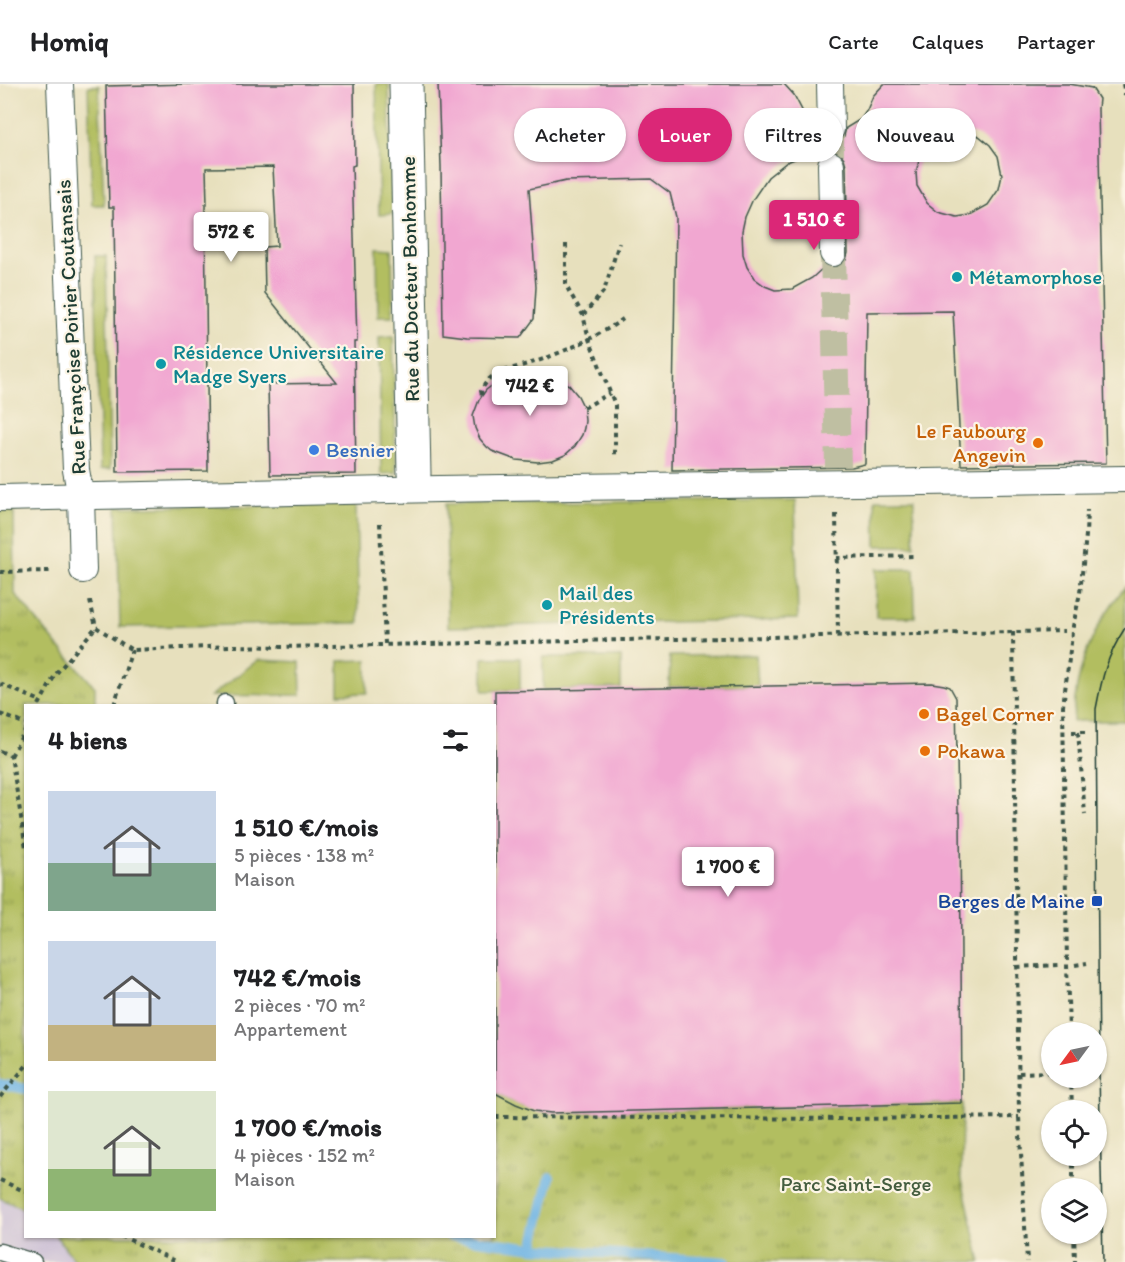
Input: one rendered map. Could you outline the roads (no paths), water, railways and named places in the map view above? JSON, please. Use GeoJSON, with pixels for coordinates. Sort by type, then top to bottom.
{"type":"FeatureCollection","features":[{"type":"Feature","properties":{"kind":"street","name":"Rue Françoise Poirier Coutansais"},"geometry":{"type":"LineString","coordinates":[[60,84],[76,470],[81,497],[83,570]]}},
{"type":"Feature","properties":{"kind":"street","name":"Rue du Docteur Bonhomme"},"geometry":{"type":"LineString","coordinates":[[406,84],[414,474]]}},
{"type":"Feature","properties":{"kind":"street"},"geometry":{"type":"LineString","coordinates":[[830,84],[831,108]]}},
{"type":"Feature","properties":{"kind":"street"},"geometry":{"type":"LineString","coordinates":[[831,165],[833,253]]}},
{"type":"Feature","properties":{"kind":"street"},"geometry":{"type":"LineString","coordinates":[[0,498],[615,486],[837,475],[1125,479]]}},
{"type":"Feature","properties":{"kind":"lane"},"geometry":{"type":"LineString","coordinates":[[0,1252],[33,1262]]}},
{"type":"Feature","properties":{"kind":"waterway"},"geometry":{"type":"LineString","coordinates":[[0,1084],[24,1089]]}},
{"type":"Feature","properties":{"kind":"waterway"},"geometry":{"type":"LineString","coordinates":[[533,1248],[550,1177]]}},
{"type":"Feature","properties":{"kind":"waterway"},"geometry":{"type":"LineString","coordinates":[[464,1238],[533,1248],[726,1262]]}},
{"type":"Feature","properties":{"kind":"tunnel"},"geometry":{"type":"LineString","coordinates":[[833,253],[838,467]]}},
{"type":"Feature","properties":{"kind":"tram line"},"geometry":{"type":"LineString","coordinates":[[1103,1262],[1096,709],[1106,667],[1125,628]]}},
{"type":"Feature","properties":{"kind":"place","name":"Métamorphose"},"geometry":{"type":"Point","coordinates":[957,277]}},
{"type":"Feature","properties":{"kind":"place","name":"Résidence Universitaire Madge Syers"},"geometry":{"type":"Point","coordinates":[161,364]}},
{"type":"Feature","properties":{"kind":"place","name":"Le Faubourg Angevin"},"geometry":{"type":"Point","coordinates":[1038,443]}},
{"type":"Feature","properties":{"kind":"place","name":"Besnier"},"geometry":{"type":"Point","coordinates":[314,450]}},
{"type":"Feature","properties":{"kind":"place","name":"Mail des Présidents"},"geometry":{"type":"Point","coordinates":[547,605]}},
{"type":"Feature","properties":{"kind":"place","name":"Bagel Corner"},"geometry":{"type":"Point","coordinates":[924,714]}},
{"type":"Feature","properties":{"kind":"place","name":"Pokawa"},"geometry":{"type":"Point","coordinates":[925,751]}},
{"type":"Feature","properties":{"kind":"place","name":"Berges de Maine"},"geometry":{"type":"Point","coordinates":[1097,901]}},
{"type":"Feature","properties":{"kind":"park label","name":"Parc Saint-Serge"},"geometry":{"type":"Point","coordinates":[856,1184]}}]}
